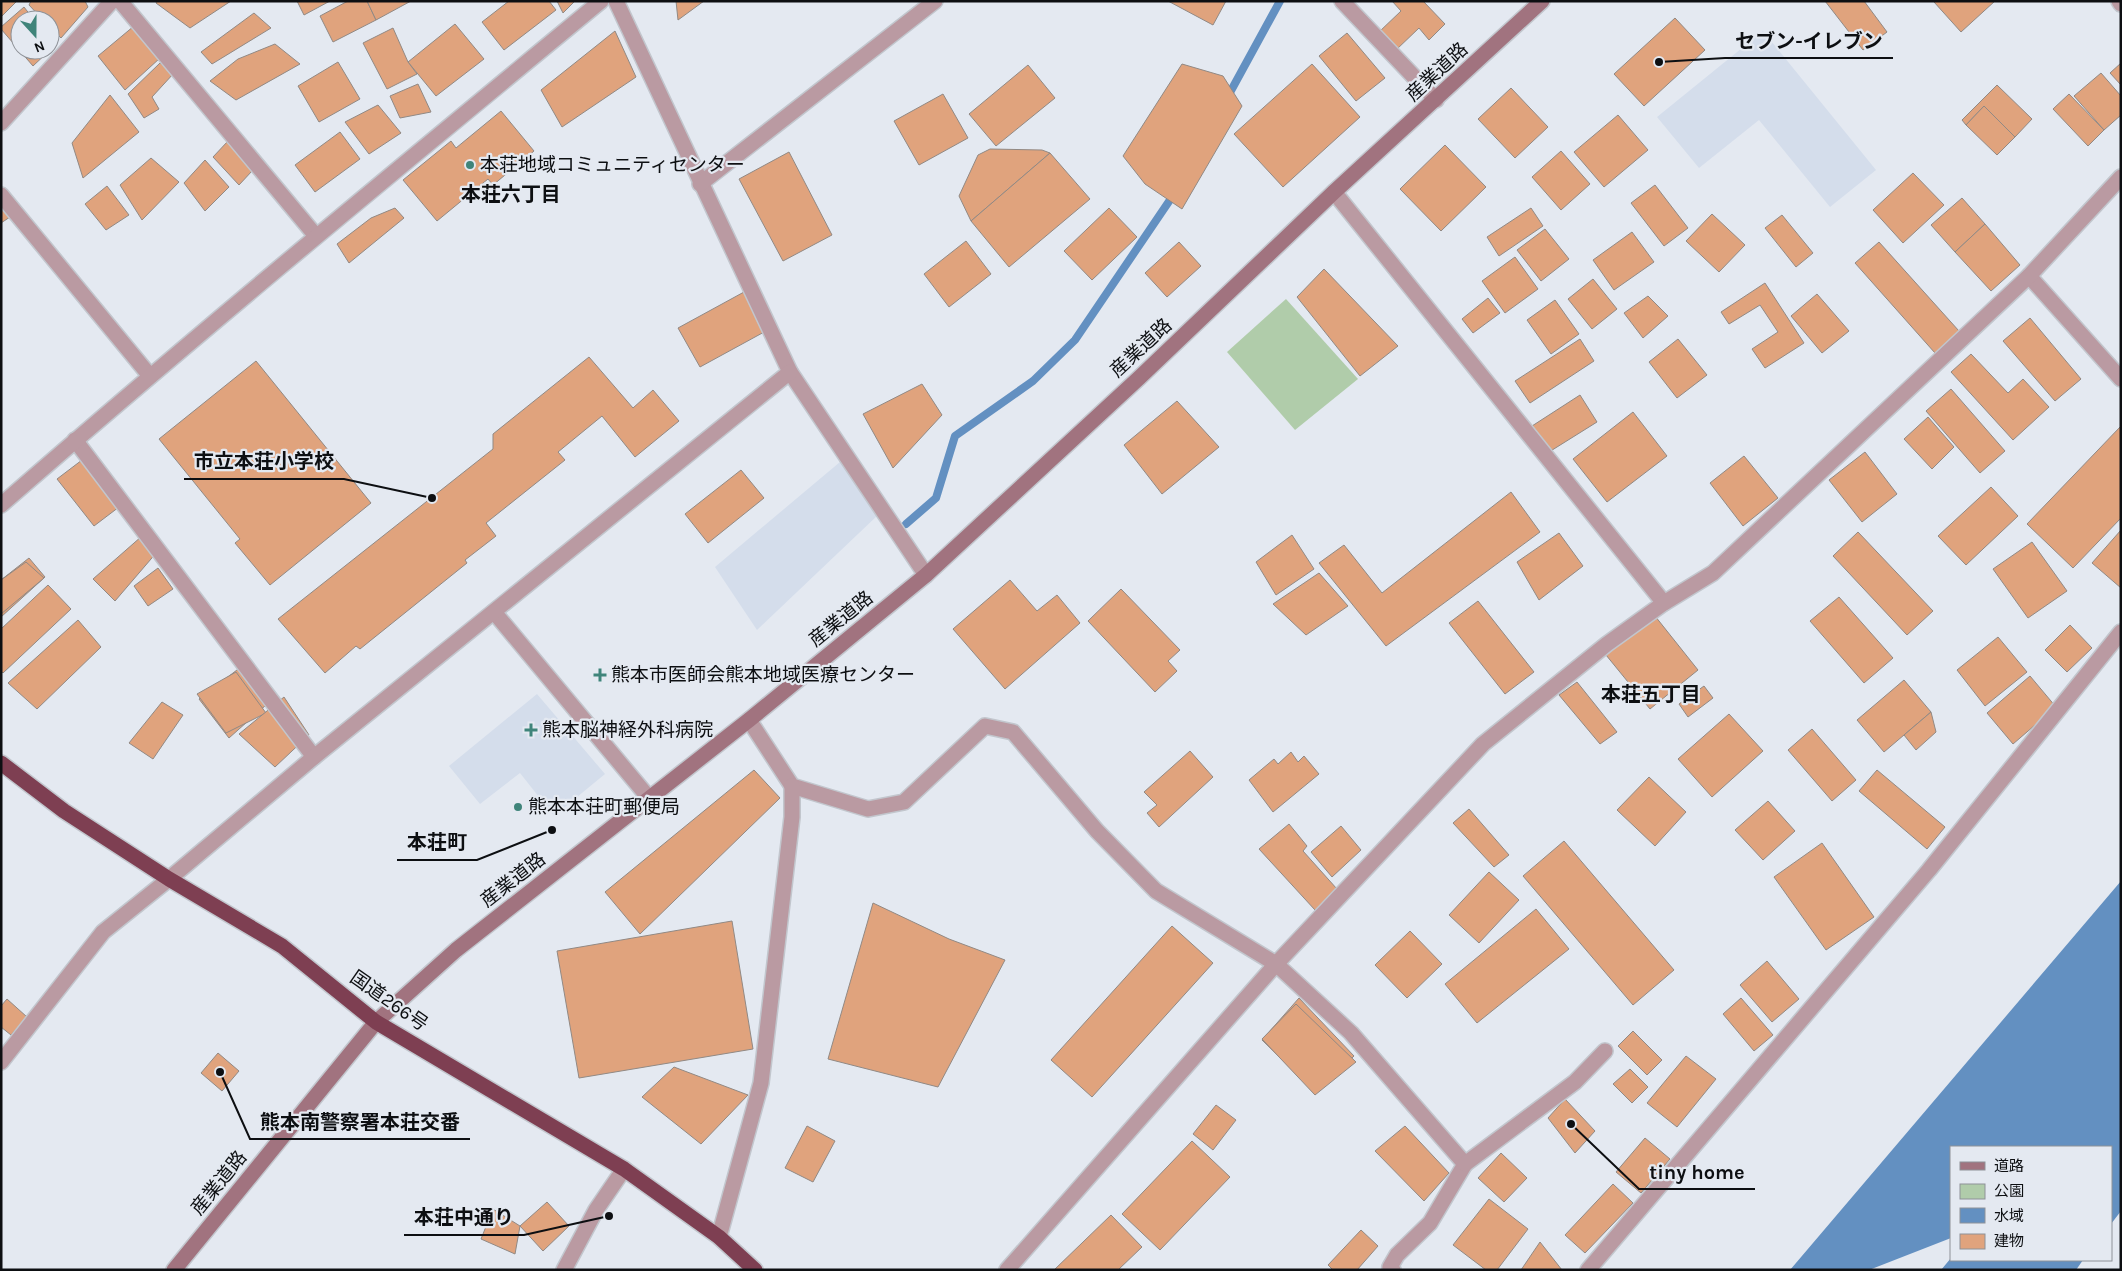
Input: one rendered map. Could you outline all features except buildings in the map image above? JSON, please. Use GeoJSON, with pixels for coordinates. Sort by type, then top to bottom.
{"type":"FeatureCollection","features":[{"type":"Feature","properties":{"kind":"highway","name":"国道266号"},"geometry":{"type":"LineString","coordinates":[[1,763],[64,811],[169,880],[282,946],[376,1022],[624,1169],[719,1237],[755,1270]]}},
{"type":"Feature","properties":{"kind":"street"},"geometry":{"type":"LineString","coordinates":[[1,122],[112,1]]}},
{"type":"Feature","properties":{"kind":"street"},"geometry":{"type":"LineString","coordinates":[[120,1],[316,236]]}},
{"type":"Feature","properties":{"kind":"street"},"geometry":{"type":"LineString","coordinates":[[1,505],[316,236],[601,1]]}},
{"type":"Feature","properties":{"kind":"street"},"geometry":{"type":"LineString","coordinates":[[616,1],[700,184],[790,372],[926,575]]}},
{"type":"Feature","properties":{"kind":"street"},"geometry":{"type":"LineString","coordinates":[[700,184],[935,1]]}},
{"type":"Feature","properties":{"kind":"street"},"geometry":{"type":"LineString","coordinates":[[1342,1],[1436,100]]}},
{"type":"Feature","properties":{"kind":"street","name":"産業道路"},"geometry":{"type":"LineString","coordinates":[[174,1270],[376,1022],[456,950],[749,720],[926,575],[1139,378],[1334,192],[1542,1]]}},
{"type":"Feature","properties":{"kind":"street"},"geometry":{"type":"LineString","coordinates":[[1007,1270],[1276,964],[1483,744],[1607,644],[1664,603],[1713,573],[2030,276],[2121,177]]}},
{"type":"Feature","properties":{"kind":"street"},"geometry":{"type":"LineString","coordinates":[[1334,192],[1664,603]]}},
{"type":"Feature","properties":{"kind":"street"},"geometry":{"type":"LineString","coordinates":[[1,195],[150,376]]}},
{"type":"Feature","properties":{"kind":"street"},"geometry":{"type":"LineString","coordinates":[[2030,276],[2121,379]]}},
{"type":"Feature","properties":{"kind":"street"},"geometry":{"type":"LineString","coordinates":[[1,1062],[103,932],[169,880],[314,757],[790,372]]}},
{"type":"Feature","properties":{"kind":"street"},"geometry":{"type":"LineString","coordinates":[[75,440],[314,757]]}},
{"type":"Feature","properties":{"kind":"street"},"geometry":{"type":"LineString","coordinates":[[494,612],[649,798]]}},
{"type":"Feature","properties":{"kind":"street"},"geometry":{"type":"LineString","coordinates":[[1588,1270],[1929,870],[2121,632]]}},
{"type":"Feature","properties":{"kind":"street"},"geometry":{"type":"LineString","coordinates":[[719,1237],[761,1083],[792,817],[792,786],[749,720]]}},
{"type":"Feature","properties":{"kind":"street"},"geometry":{"type":"LineString","coordinates":[[792,786],[868,809],[904,802],[985,726],[1013,732],[1097,831],[1156,891],[1276,964],[1351,1034],[1465,1164]]}},
{"type":"Feature","properties":{"kind":"street"},"geometry":{"type":"LineString","coordinates":[[1393,1270],[1390,1267],[1398,1255],[1430,1222],[1465,1164],[1576,1082],[1605,1051]]}},
{"type":"Feature","properties":{"kind":"street"},"geometry":{"type":"LineString","coordinates":[[564,1270],[596,1210],[624,1169]]}},
{"type":"Feature","properties":{"kind":"shaded area"},"geometry":{"type":"Polygon","coordinates":[[[1763,31],[1876,170],[1830,207],[1759,120],[1699,168],[1657,117],[1763,31]]]}},
{"type":"Feature","properties":{"kind":"shaded area"},"geometry":{"type":"Polygon","coordinates":[[[840,462],[878,515],[757,630],[715,567],[840,462]]]}},
{"type":"Feature","properties":{"kind":"shaded area","name":"熊本脳神経外科病院"},"geometry":{"type":"Polygon","coordinates":[[[537,694],[605,774],[554,816],[520,773],[480,804],[449,766],[537,694]]]}},
{"type":"Feature","properties":{"kind":"green space"},"geometry":{"type":"Polygon","coordinates":[[[1286,299],[1358,379],[1295,430],[1227,352],[1286,299]]]}},
{"type":"Feature","properties":{"kind":"water"},"geometry":{"type":"Polygon","coordinates":[[[2121,881],[2121,1211],[2112,1223],[2112,1146],[1950,1146],[1950,1238],[1869,1270],[1790,1270],[2121,881]]]}},
{"type":"Feature","properties":{"kind":"water"},"geometry":{"type":"Polygon","coordinates":[[[1950,1259],[1950,1261],[2082,1261],[2076,1270],[1941,1270],[1950,1259]]]}},
{"type":"Feature","properties":{"kind":"waterway"},"geometry":{"type":"LineString","coordinates":[[1227,98],[1280,1]]}},
{"type":"Feature","properties":{"kind":"waterway"},"geometry":{"type":"LineString","coordinates":[[906,524],[936,498],[955,436],[1033,381],[1075,340],[1174,194]]}},
{"type":"Feature","properties":{"kind":"place","name":"セブン-イレブン"},"geometry":{"type":"Point","coordinates":[1659,62]}},
{"type":"Feature","properties":{"kind":"place","name":"本荘地域コミュニティセンター"},"geometry":{"type":"Point","coordinates":[470,165]}},
{"type":"Feature","properties":{"kind":"place","name":"市立本荘小学校"},"geometry":{"type":"Point","coordinates":[432,498]}},
{"type":"Feature","properties":{"kind":"place","name":"熊本市医師会熊本地域医療センター"},"geometry":{"type":"Point","coordinates":[600,675]}},
{"type":"Feature","properties":{"kind":"place","name":"熊本脳神経外科病院"},"geometry":{"type":"Point","coordinates":[531,730]}},
{"type":"Feature","properties":{"kind":"place","name":"熊本本荘町郵便局"},"geometry":{"type":"Point","coordinates":[518,807]}},
{"type":"Feature","properties":{"kind":"place","name":"本荘町"},"geometry":{"type":"Point","coordinates":[552,830]}},
{"type":"Feature","properties":{"kind":"place","name":"熊本南警察署本荘交番"},"geometry":{"type":"Point","coordinates":[220,1072]}},
{"type":"Feature","properties":{"kind":"place","name":"tiny home"},"geometry":{"type":"Point","coordinates":[1571,1124]}},
{"type":"Feature","properties":{"kind":"place","name":"本荘中通り"},"geometry":{"type":"Point","coordinates":[609,1216]}},
{"type":"Feature","properties":{"kind":"district","name":"本荘六丁目"},"geometry":{"type":"Point","coordinates":[511,194]}},
{"type":"Feature","properties":{"kind":"district","name":"本荘五丁目"},"geometry":{"type":"Point","coordinates":[1651,694]}}]}
